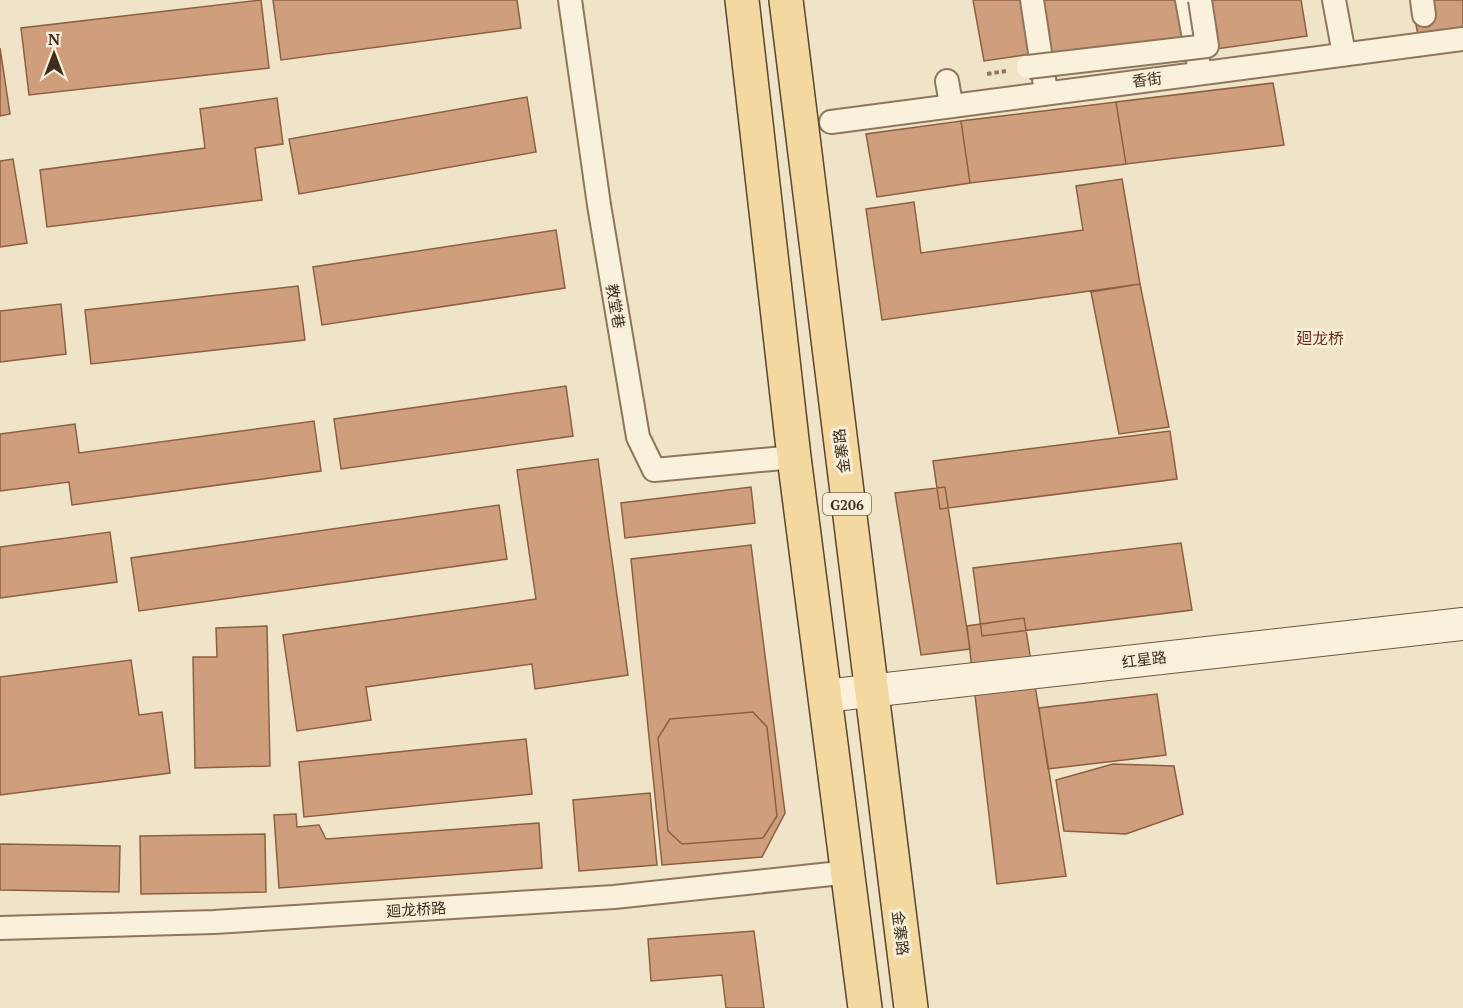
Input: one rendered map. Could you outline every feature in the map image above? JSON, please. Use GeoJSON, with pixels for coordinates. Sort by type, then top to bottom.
{"type":"FeatureCollection","features":[{"type":"Feature","properties":{"kind":"main road"},"geometry":{"type":"LineString","coordinates":[[742,0],[794,457],[865,1008]]}},
{"type":"Feature","properties":{"kind":"main road","name":"金寨路"},"geometry":{"type":"LineString","coordinates":[[786,0],[911,1008]]}},
{"type":"Feature","properties":{"kind":"street","name":"教堂巷"},"geometry":{"type":"LineString","coordinates":[[570,0],[599,205],[638,437],[654,470],[794,457]]}},
{"type":"Feature","properties":{"kind":"street"},"geometry":{"type":"LineString","coordinates":[[1032,0],[1046,92]]}},
{"type":"Feature","properties":{"kind":"street"},"geometry":{"type":"LineString","coordinates":[[1187,0],[1200,72]]}},
{"type":"Feature","properties":{"kind":"street"},"geometry":{"type":"LineString","coordinates":[[1028,67],[1207,46],[1200,0]]}},
{"type":"Feature","properties":{"kind":"street"},"geometry":{"type":"LineString","coordinates":[[1334,0],[1344,54]]}},
{"type":"Feature","properties":{"kind":"street","name":"香街"},"geometry":{"type":"LineString","coordinates":[[831,122],[951,104],[1463,39]]}},
{"type":"Feature","properties":{"kind":"street"},"geometry":{"type":"LineString","coordinates":[[947,81],[951,104]]}},
{"type":"Feature","properties":{"kind":"street","name":"红星路"},"geometry":{"type":"LineString","coordinates":[[825,696],[1463,624]]}},
{"type":"Feature","properties":{"kind":"street","name":"廻龙桥路"},"geometry":{"type":"LineString","coordinates":[[0,928],[214,921],[614,897],[831,874]]}},
{"type":"Feature","properties":{"kind":"building"},"geometry":{"type":"Polygon","coordinates":[[[261,0],[269,68],[29,95],[21,28],[261,0]]]}},
{"type":"Feature","properties":{"kind":"building"},"geometry":{"type":"Polygon","coordinates":[[[273,0],[517,0],[521,28],[281,60],[273,0]]]}},
{"type":"Feature","properties":{"kind":"building"},"geometry":{"type":"Polygon","coordinates":[[[973,0],[1022,0],[1031,54],[984,61],[973,0]]]}},
{"type":"Feature","properties":{"kind":"building"},"geometry":{"type":"Polygon","coordinates":[[[1034,0],[1179,0],[1189,54],[1045,75],[1034,0]]]}},
{"type":"Feature","properties":{"kind":"building"},"geometry":{"type":"Polygon","coordinates":[[[1211,0],[1301,0],[1307,36],[1202,51],[1198,26],[1215,23],[1211,0]]]}},
{"type":"Feature","properties":{"kind":"building"},"geometry":{"type":"Polygon","coordinates":[[[1429,0],[1463,0],[1463,34],[1419,40],[1413,10],[1429,0]]]}},
{"type":"Feature","properties":{"kind":"building"},"geometry":{"type":"Polygon","coordinates":[[[0,48],[10,114],[0,116],[0,48]]]}},
{"type":"Feature","properties":{"kind":"building"},"geometry":{"type":"Polygon","coordinates":[[[1273,83],[1284,145],[1126,164],[1116,102],[1273,83]]]}},
{"type":"Feature","properties":{"kind":"building"},"geometry":{"type":"Polygon","coordinates":[[[527,97],[536,152],[299,194],[289,139],[527,97]]]}},
{"type":"Feature","properties":{"kind":"building"},"geometry":{"type":"Polygon","coordinates":[[[277,98],[283,144],[255,148],[262,200],[47,227],[40,170],[205,148],[200,109],[277,98]]]}},
{"type":"Feature","properties":{"kind":"building"},"geometry":{"type":"Polygon","coordinates":[[[1116,102],[1126,164],[970,183],[961,121],[1116,102]]]}},
{"type":"Feature","properties":{"kind":"building"},"geometry":{"type":"Polygon","coordinates":[[[961,121],[970,183],[877,197],[866,134],[961,121]]]}},
{"type":"Feature","properties":{"kind":"building"},"geometry":{"type":"Polygon","coordinates":[[[13,159],[27,243],[0,247],[0,161],[13,159]]]}},
{"type":"Feature","properties":{"kind":"building"},"geometry":{"type":"Polygon","coordinates":[[[1122,179],[1140,284],[882,320],[866,209],[914,202],[921,253],[1083,230],[1076,186],[1122,179]]]}},
{"type":"Feature","properties":{"kind":"building"},"geometry":{"type":"Polygon","coordinates":[[[556,230],[565,288],[322,325],[313,267],[556,230]]]}},
{"type":"Feature","properties":{"kind":"building"},"geometry":{"type":"Polygon","coordinates":[[[1140,284],[1169,427],[1119,434],[1091,292],[1140,284]]]}},
{"type":"Feature","properties":{"kind":"building"},"geometry":{"type":"Polygon","coordinates":[[[298,286],[305,340],[91,364],[85,310],[298,286]]]}},
{"type":"Feature","properties":{"kind":"building"},"geometry":{"type":"Polygon","coordinates":[[[61,304],[66,354],[0,362],[0,311],[61,304]]]}},
{"type":"Feature","properties":{"kind":"building"},"geometry":{"type":"Polygon","coordinates":[[[566,386],[573,436],[341,469],[334,419],[566,386]]]}},
{"type":"Feature","properties":{"kind":"building"},"geometry":{"type":"Polygon","coordinates":[[[314,421],[321,471],[72,505],[69,482],[0,491],[0,434],[75,424],[79,453],[314,421]]]}},
{"type":"Feature","properties":{"kind":"building"},"geometry":{"type":"Polygon","coordinates":[[[1170,431],[1177,479],[940,509],[933,461],[1170,431]]]}},
{"type":"Feature","properties":{"kind":"building"},"geometry":{"type":"Polygon","coordinates":[[[598,459],[628,675],[535,689],[532,664],[366,687],[371,720],[297,731],[283,635],[536,599],[517,470],[598,459]]]}},
{"type":"Feature","properties":{"kind":"building"},"geometry":{"type":"Polygon","coordinates":[[[751,487],[755,523],[625,538],[621,503],[751,487]]]}},
{"type":"Feature","properties":{"kind":"building"},"geometry":{"type":"Polygon","coordinates":[[[945,487],[970,649],[921,655],[895,493],[945,487]]]}},
{"type":"Feature","properties":{"kind":"building"},"geometry":{"type":"Polygon","coordinates":[[[499,505],[507,559],[139,611],[131,558],[499,505]]]}},
{"type":"Feature","properties":{"kind":"building"},"geometry":{"type":"Polygon","coordinates":[[[110,532],[117,582],[0,598],[0,547],[110,532]]]}},
{"type":"Feature","properties":{"kind":"building"},"geometry":{"type":"Polygon","coordinates":[[[1181,543],[1192,610],[982,636],[973,568],[1181,543]]]}},
{"type":"Feature","properties":{"kind":"building"},"geometry":{"type":"Polygon","coordinates":[[[751,545],[785,813],[762,857],[662,865],[631,559],[751,545]]]}},
{"type":"Feature","properties":{"kind":"building"},"geometry":{"type":"Polygon","coordinates":[[[1024,618],[1066,876],[997,884],[967,626],[1024,618]]]}},
{"type":"Feature","properties":{"kind":"building"},"geometry":{"type":"Polygon","coordinates":[[[267,626],[270,766],[195,768],[193,657],[217,657],[216,628],[267,626]]]}},
{"type":"Feature","properties":{"kind":"building"},"geometry":{"type":"Polygon","coordinates":[[[131,660],[139,715],[162,712],[170,773],[0,795],[0,677],[131,660]]]}},
{"type":"Feature","properties":{"kind":"building"},"geometry":{"type":"Polygon","coordinates":[[[1157,694],[1166,755],[1048,769],[1039,708],[1157,694]]]}},
{"type":"Feature","properties":{"kind":"building"},"geometry":{"type":"Polygon","coordinates":[[[753,712],[767,727],[777,816],[763,838],[682,844],[668,831],[658,738],[670,719],[753,712]]]}},
{"type":"Feature","properties":{"kind":"building"},"geometry":{"type":"Polygon","coordinates":[[[526,739],[532,794],[304,817],[299,762],[526,739]]]}},
{"type":"Feature","properties":{"kind":"building"},"geometry":{"type":"Polygon","coordinates":[[[1113,764],[1174,766],[1183,814],[1126,834],[1064,831],[1056,780],[1113,764]]]}},
{"type":"Feature","properties":{"kind":"building"},"geometry":{"type":"Polygon","coordinates":[[[650,793],[657,865],[579,871],[573,800],[650,793]]]}},
{"type":"Feature","properties":{"kind":"building"},"geometry":{"type":"Polygon","coordinates":[[[296,814],[297,827],[319,825],[326,839],[539,823],[542,868],[279,888],[274,815],[296,814]]]}},
{"type":"Feature","properties":{"kind":"building"},"geometry":{"type":"Polygon","coordinates":[[[265,834],[266,892],[141,894],[140,836],[265,834]]]}},
{"type":"Feature","properties":{"kind":"building"},"geometry":{"type":"Polygon","coordinates":[[[0,844],[120,846],[119,892],[0,890],[0,844]]]}},
{"type":"Feature","properties":{"kind":"building"},"geometry":{"type":"Polygon","coordinates":[[[754,931],[764,1008],[726,1008],[722,975],[651,981],[648,939],[754,931]]]}},
{"type":"Feature","properties":{"kind":"district","name":"廻龙桥"},"geometry":{"type":"Point","coordinates":[1320,338]}}]}
